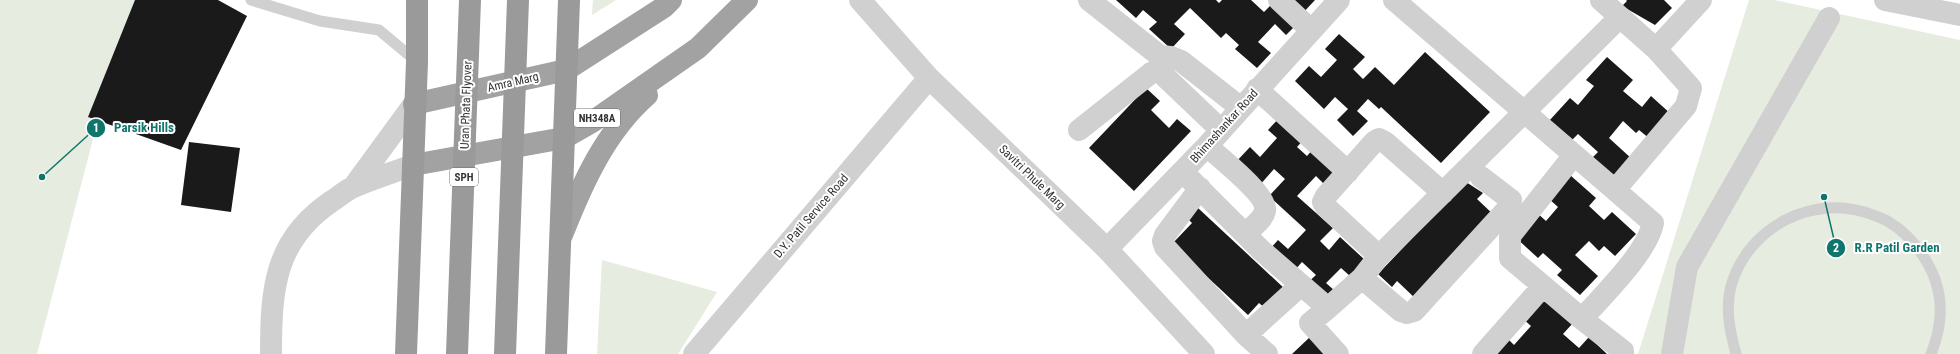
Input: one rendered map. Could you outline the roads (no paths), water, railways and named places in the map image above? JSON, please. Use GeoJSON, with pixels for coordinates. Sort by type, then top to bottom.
{"type":"FeatureCollection","features":[{"type":"Feature","properties":{"kind":"highway"},"geometry":{"type":"LineString","coordinates":[[406,354],[414,104],[417,62],[417,0]]}},
{"type":"Feature","properties":{"kind":"highway","name":"Uran Phata Flyover"},"geometry":{"type":"LineString","coordinates":[[457,354],[470,0]]}},
{"type":"Feature","properties":{"kind":"highway"},"geometry":{"type":"LineString","coordinates":[[505,354],[518,0]]}},
{"type":"Feature","properties":{"kind":"highway"},"geometry":{"type":"LineString","coordinates":[[556,354],[569,0]]}},
{"type":"Feature","properties":{"kind":"highway","name":"Amra Marg"},"geometry":{"type":"LineString","coordinates":[[414,104],[566,70],[664,7],[671,0]]}},
{"type":"Feature","properties":{"kind":"highway","name":"NH348A"},"geometry":{"type":"LineString","coordinates":[[413,165],[564,138],[592,122],[698,48],[747,0]]}},
{"type":"Feature","properties":{"kind":"highway"},"geometry":{"type":"LineString","coordinates":[[561,238],[580,189],[605,144],[635,106],[698,48]]}},
{"type":"Feature","properties":{"kind":"street","name":"Savitri Phule Marg"},"geometry":{"type":"LineString","coordinates":[[860,0],[929,78],[1107,249],[1204,354]]}},
{"type":"Feature","properties":{"kind":"street"},"geometry":{"type":"LineString","coordinates":[[1089,0],[1160,56],[1171,57],[1181,61],[1241,108]]}},
{"type":"Feature","properties":{"kind":"street"},"geometry":{"type":"LineString","coordinates":[[1279,0],[1311,30]]}},
{"type":"Feature","properties":{"kind":"street","name":"Bhimashankar Road"},"geometry":{"type":"LineString","coordinates":[[1107,249],[1183,172],[1339,0]]}},
{"type":"Feature","properties":{"kind":"street"},"geometry":{"type":"LineString","coordinates":[[1394,0],[1522,112],[1653,223],[1651,234],[1643,249],[1582,319]]}},
{"type":"Feature","properties":{"kind":"street"},"geometry":{"type":"LineString","coordinates":[[1601,0],[1656,49],[1691,88],[1686,106],[1615,190]]}},
{"type":"Feature","properties":{"kind":"street"},"geometry":{"type":"LineString","coordinates":[[1656,49],[1701,0]]}},
{"type":"Feature","properties":{"kind":"street"},"geometry":{"type":"LineString","coordinates":[[1885,0],[1960,15]]}},
{"type":"Feature","properties":{"kind":"street"},"geometry":{"type":"LineString","coordinates":[[1338,354],[1310,323],[1362,278],[1379,256],[1522,112],[1620,17]]}},
{"type":"Feature","properties":{"kind":"street"},"geometry":{"type":"LineString","coordinates":[[1672,354],[1687,268],[1829,18]]}},
{"type":"Feature","properties":{"kind":"street"},"geometry":{"type":"LineString","coordinates":[[1079,130],[1151,73],[1159,71],[1259,193],[1266,204],[1265,213],[1245,234]]}},
{"type":"Feature","properties":{"kind":"street","name":"D.Y. Patil Service Road"},"geometry":{"type":"LineString","coordinates":[[694,354],[929,78]]}},
{"type":"Feature","properties":{"kind":"street"},"geometry":{"type":"LineString","coordinates":[[1257,89],[1348,172]]}},
{"type":"Feature","properties":{"kind":"street"},"geometry":{"type":"LineString","coordinates":[[354,186],[414,104]]}},
{"type":"Feature","properties":{"kind":"street"},"geometry":{"type":"LineString","coordinates":[[1379,256],[1326,207],[1323,202],[1326,196],[1374,142],[1379,139],[1385,142],[1443,193]]}},
{"type":"Feature","properties":{"kind":"street"},"geometry":{"type":"LineString","coordinates":[[1574,155],[1510,236],[1510,258],[1582,319],[1623,351],[1623,354]]}},
{"type":"Feature","properties":{"kind":"street"},"geometry":{"type":"LineString","coordinates":[[271,354],[271,309],[283,255],[298,230],[317,211],[354,186],[413,165]]}},
{"type":"Feature","properties":{"kind":"street"},"geometry":{"type":"LineString","coordinates":[[1183,172],[1245,234],[1328,308]]}},
{"type":"Feature","properties":{"kind":"street"},"geometry":{"type":"LineString","coordinates":[[1362,278],[1401,311],[1407,313],[1414,311],[1510,206],[1511,200],[1481,177]]}},
{"type":"Feature","properties":{"kind":"street"},"geometry":{"type":"LineString","coordinates":[[1200,188],[1165,236],[1163,241],[1165,247],[1246,335],[1267,354]]}},
{"type":"Feature","properties":{"kind":"street"},"geometry":{"type":"LineString","coordinates":[[1246,335],[1302,285]]}},
{"type":"Feature","properties":{"kind":"street"},"geometry":{"type":"LineString","coordinates":[[1483,354],[1543,286]]}},
{"type":"Feature","properties":{"kind":"lane"},"geometry":{"type":"LineString","coordinates":[[251,0],[320,21],[379,30],[417,62]]}},
{"type":"Feature","properties":{"kind":"lane"},"geometry":{"type":"LineString","coordinates":[[1736,354],[1728,320],[1731,286],[1745,255],[1767,230],[1795,214],[1827,207],[1859,210],[1889,222],[1915,243],[1932,271],[1940,302],[1939,335],[1931,354]]}},
{"type":"Feature","properties":{"kind":"place","name":"Parsik Hills"},"geometry":{"type":"Point","coordinates":[42,177]}},
{"type":"Feature","properties":{"kind":"place","name":"R.R Patil Garden"},"geometry":{"type":"Point","coordinates":[1824,197]}}]}
